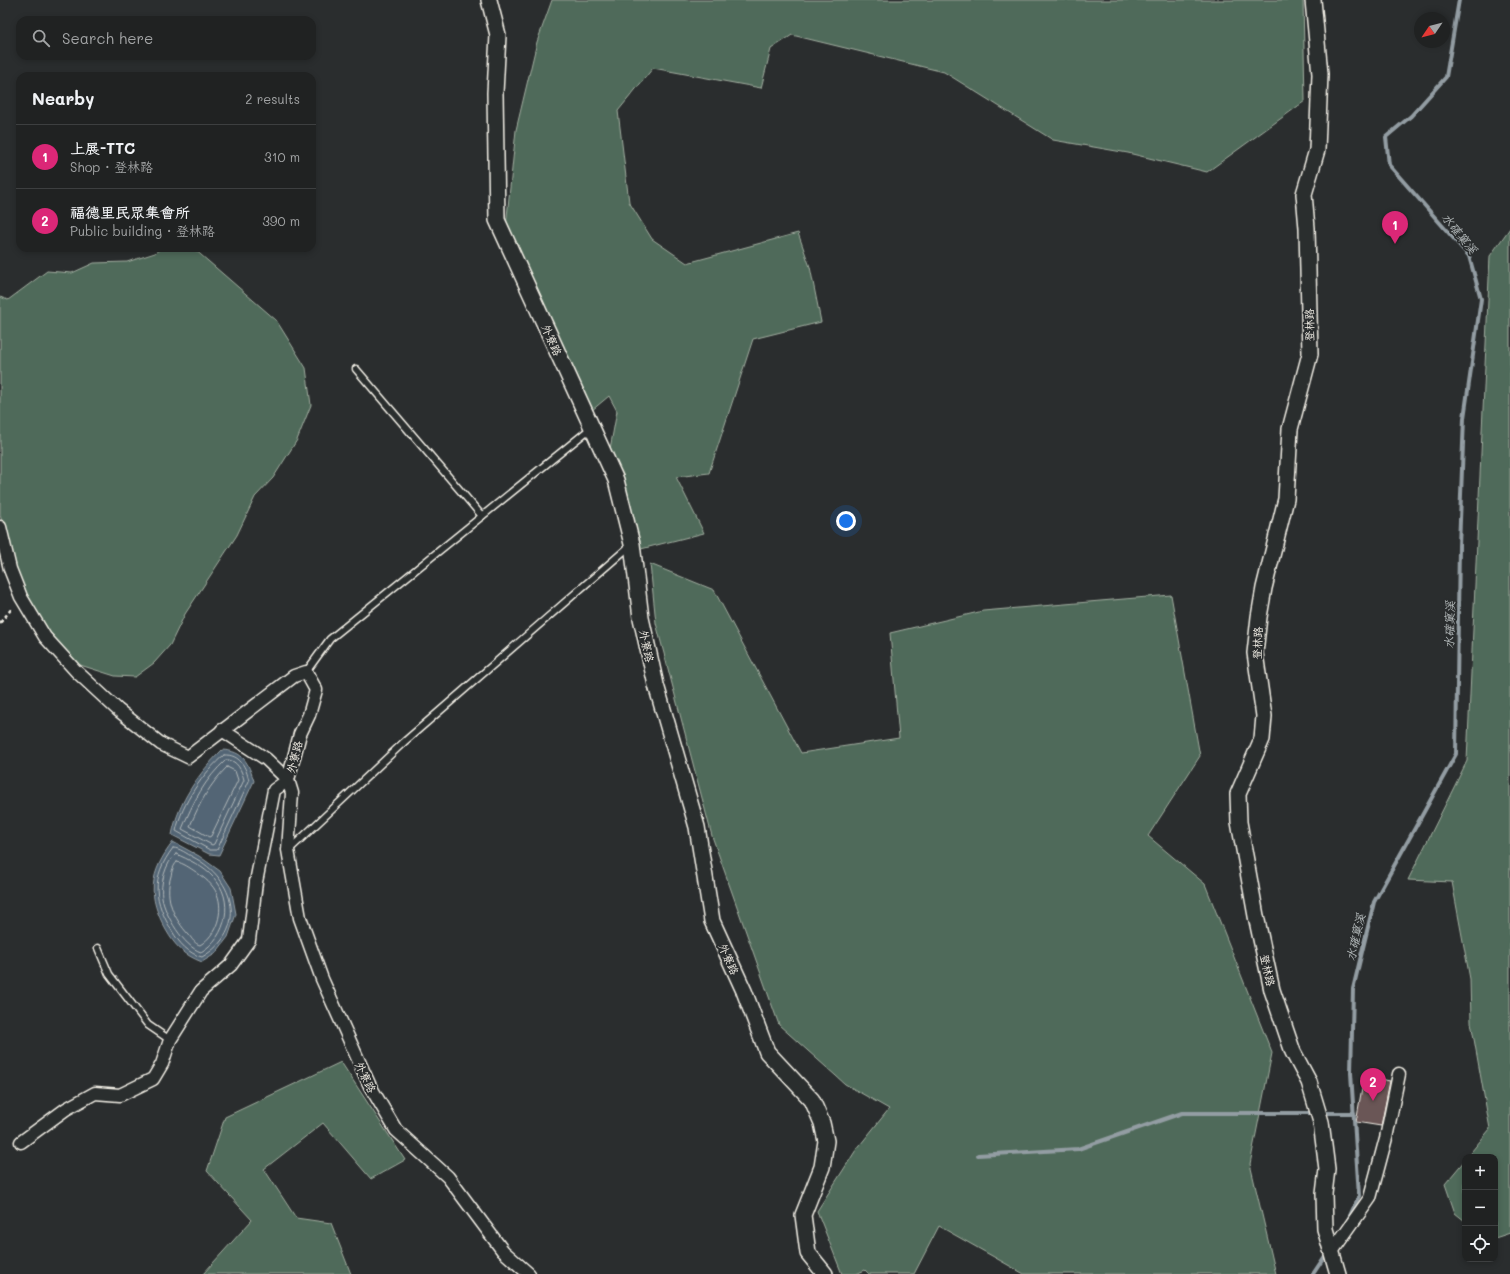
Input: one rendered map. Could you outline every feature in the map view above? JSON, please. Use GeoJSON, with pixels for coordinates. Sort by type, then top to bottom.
{"type":"FeatureCollection","features":[{"type":"Feature","properties":{"kind":"street","name":"外寮路"},"geometry":{"type":"LineString","coordinates":[[489,0],[498,35],[495,93],[497,220],[616,480],[632,544],[641,618],[656,685],[697,827],[712,921],[744,991],[768,1052],[812,1100],[822,1123],[826,1141],[822,1167],[804,1214],[808,1253],[825,1274]]}},
{"type":"Feature","properties":{"kind":"street","name":"登林路"},"geometry":{"type":"LineString","coordinates":[[1313,0],[1320,74],[1317,150],[1304,194],[1307,228],[1310,354],[1290,429],[1286,498],[1264,588],[1259,617],[1255,653],[1264,716],[1262,739],[1238,794],[1239,822],[1256,916],[1272,990],[1293,1052],[1309,1082],[1321,1122],[1327,1169],[1324,1194],[1325,1229],[1338,1274]]}},
{"type":"Feature","properties":{"kind":"street"},"geometry":{"type":"LineString","coordinates":[[0,527],[10,569],[20,597],[45,637],[76,670],[118,710],[161,744],[188,758],[222,730],[294,676],[306,672]]}},
{"type":"Feature","properties":{"kind":"street","name":"外寮路"},"geometry":{"type":"LineString","coordinates":[[306,672],[316,690],[309,714],[300,734],[288,780],[292,793],[288,850],[303,925],[322,980],[370,1086],[396,1130],[448,1177],[503,1251],[529,1274]]}},
{"type":"Feature","properties":{"kind":"street"},"geometry":{"type":"LineString","coordinates":[[21,1142],[66,1110],[95,1093],[120,1094],[153,1079],[162,1064],[170,1040],[201,991],[230,965],[249,940],[256,882],[274,790],[288,780],[266,759],[222,730]]}},
{"type":"Feature","properties":{"kind":"street"},"geometry":{"type":"LineString","coordinates":[[1331,1253],[1370,1198],[1386,1138],[1399,1074]]}},
{"type":"Feature","properties":{"kind":"lane"},"geometry":{"type":"LineString","coordinates":[[356,369],[482,516]]}},
{"type":"Feature","properties":{"kind":"lane"},"geometry":{"type":"LineString","coordinates":[[306,672],[330,639],[592,427]]}},
{"type":"Feature","properties":{"kind":"lane"},"geometry":{"type":"LineString","coordinates":[[288,850],[404,742],[632,544]]}},
{"type":"Feature","properties":{"kind":"lane"},"geometry":{"type":"LineString","coordinates":[[98,948],[110,974],[148,1025],[170,1040]]}},
{"type":"Feature","properties":{"kind":"path"},"geometry":{"type":"LineString","coordinates":[[0,623],[20,597]]}},
{"type":"Feature","properties":{"kind":"green space"},"geometry":{"type":"Polygon","coordinates":[[[552,0],[1303,0],[1305,101],[1207,172],[1128,153],[1053,140],[944,72],[792,35],[771,49],[761,88],[653,68],[618,111],[629,202],[652,239],[687,263],[798,233],[810,267],[821,322],[753,339],[709,473],[676,477],[704,533],[637,550],[610,449],[617,411],[609,396],[591,411],[505,236],[516,130],[537,42],[552,0]]]}},
{"type":"Feature","properties":{"kind":"green space"},"geometry":{"type":"Polygon","coordinates":[[[1510,228],[1510,1233],[1498,1237],[1498,1154],[1469,1154],[1490,1129],[1471,1022],[1470,979],[1452,882],[1408,880],[1467,761],[1490,256],[1510,228]]]}},
{"type":"Feature","properties":{"kind":"green space"},"geometry":{"type":"Polygon","coordinates":[[[198,252],[276,320],[306,368],[311,405],[297,440],[273,478],[255,497],[237,535],[185,614],[170,645],[154,663],[135,677],[115,676],[77,664],[43,624],[16,574],[0,515],[0,297],[8,300],[47,271],[72,273],[94,263],[127,262],[155,253],[198,252]]]}},
{"type":"Feature","properties":{"kind":"green space"},"geometry":{"type":"Polygon","coordinates":[[[650,564],[714,590],[801,753],[899,738],[890,633],[983,611],[1171,595],[1200,756],[1148,836],[1205,884],[1272,1053],[1250,1164],[1276,1274],[1024,1274],[939,1226],[914,1274],[869,1274],[865,1270],[856,1274],[842,1274],[817,1211],[856,1150],[889,1109],[845,1084],[779,1025],[712,836],[656,623],[650,564]]]}},
{"type":"Feature","properties":{"kind":"green space"},"geometry":{"type":"Polygon","coordinates":[[[341,1062],[405,1160],[371,1179],[323,1123],[264,1169],[296,1218],[331,1223],[351,1274],[203,1274],[252,1220],[207,1171],[225,1117],[341,1062]]]}},
{"type":"Feature","properties":{"kind":"green space"},"geometry":{"type":"Polygon","coordinates":[[[1462,1164],[1462,1219],[1455,1213],[1445,1184],[1462,1164]]]}},
{"type":"Feature","properties":{"kind":"water"},"geometry":{"type":"Polygon","coordinates":[[[222,750],[235,753],[244,759],[250,769],[254,781],[219,855],[209,854],[172,835],[184,800],[205,768],[222,750]]]}},
{"type":"Feature","properties":{"kind":"water"},"geometry":{"type":"Polygon","coordinates":[[[173,842],[199,856],[220,871],[231,888],[236,914],[228,937],[215,954],[202,962],[185,953],[173,941],[160,918],[156,906],[153,885],[155,875],[165,853],[173,842]]]}},
{"type":"Feature","properties":{"kind":"building"},"geometry":{"type":"Polygon","coordinates":[[[1364,1076],[1390,1081],[1381,1126],[1356,1122],[1364,1076]]]}},
{"type":"Feature","properties":{"kind":"waterway","name":"水確窠溪"},"geometry":{"type":"LineString","coordinates":[[1348,1220],[1359,1196],[1351,1073],[1353,989],[1374,902],[1456,754],[1459,546],[1464,418],[1481,299],[1469,256],[1389,165],[1386,137],[1411,116],[1446,77],[1459,0]]}},
{"type":"Feature","properties":{"kind":"waterway"},"geometry":{"type":"LineString","coordinates":[[978,1155],[1078,1149],[1182,1113],[1316,1113]]}},
{"type":"Feature","properties":{"kind":"waterway"},"geometry":{"type":"LineString","coordinates":[[1322,1113],[1354,1113]]}},
{"type":"Feature","properties":{"kind":"waterway","name":"水確窠溪"},"geometry":{"type":"LineString","coordinates":[[1313,1274],[1327,1253]]}},
{"type":"Feature","properties":{"kind":"place","name":"上展-TTC"},"geometry":{"type":"Point","coordinates":[1395,244]}},
{"type":"Feature","properties":{"kind":"place","name":"福德里民眾集會所"},"geometry":{"type":"Point","coordinates":[1373,1101]}}]}
